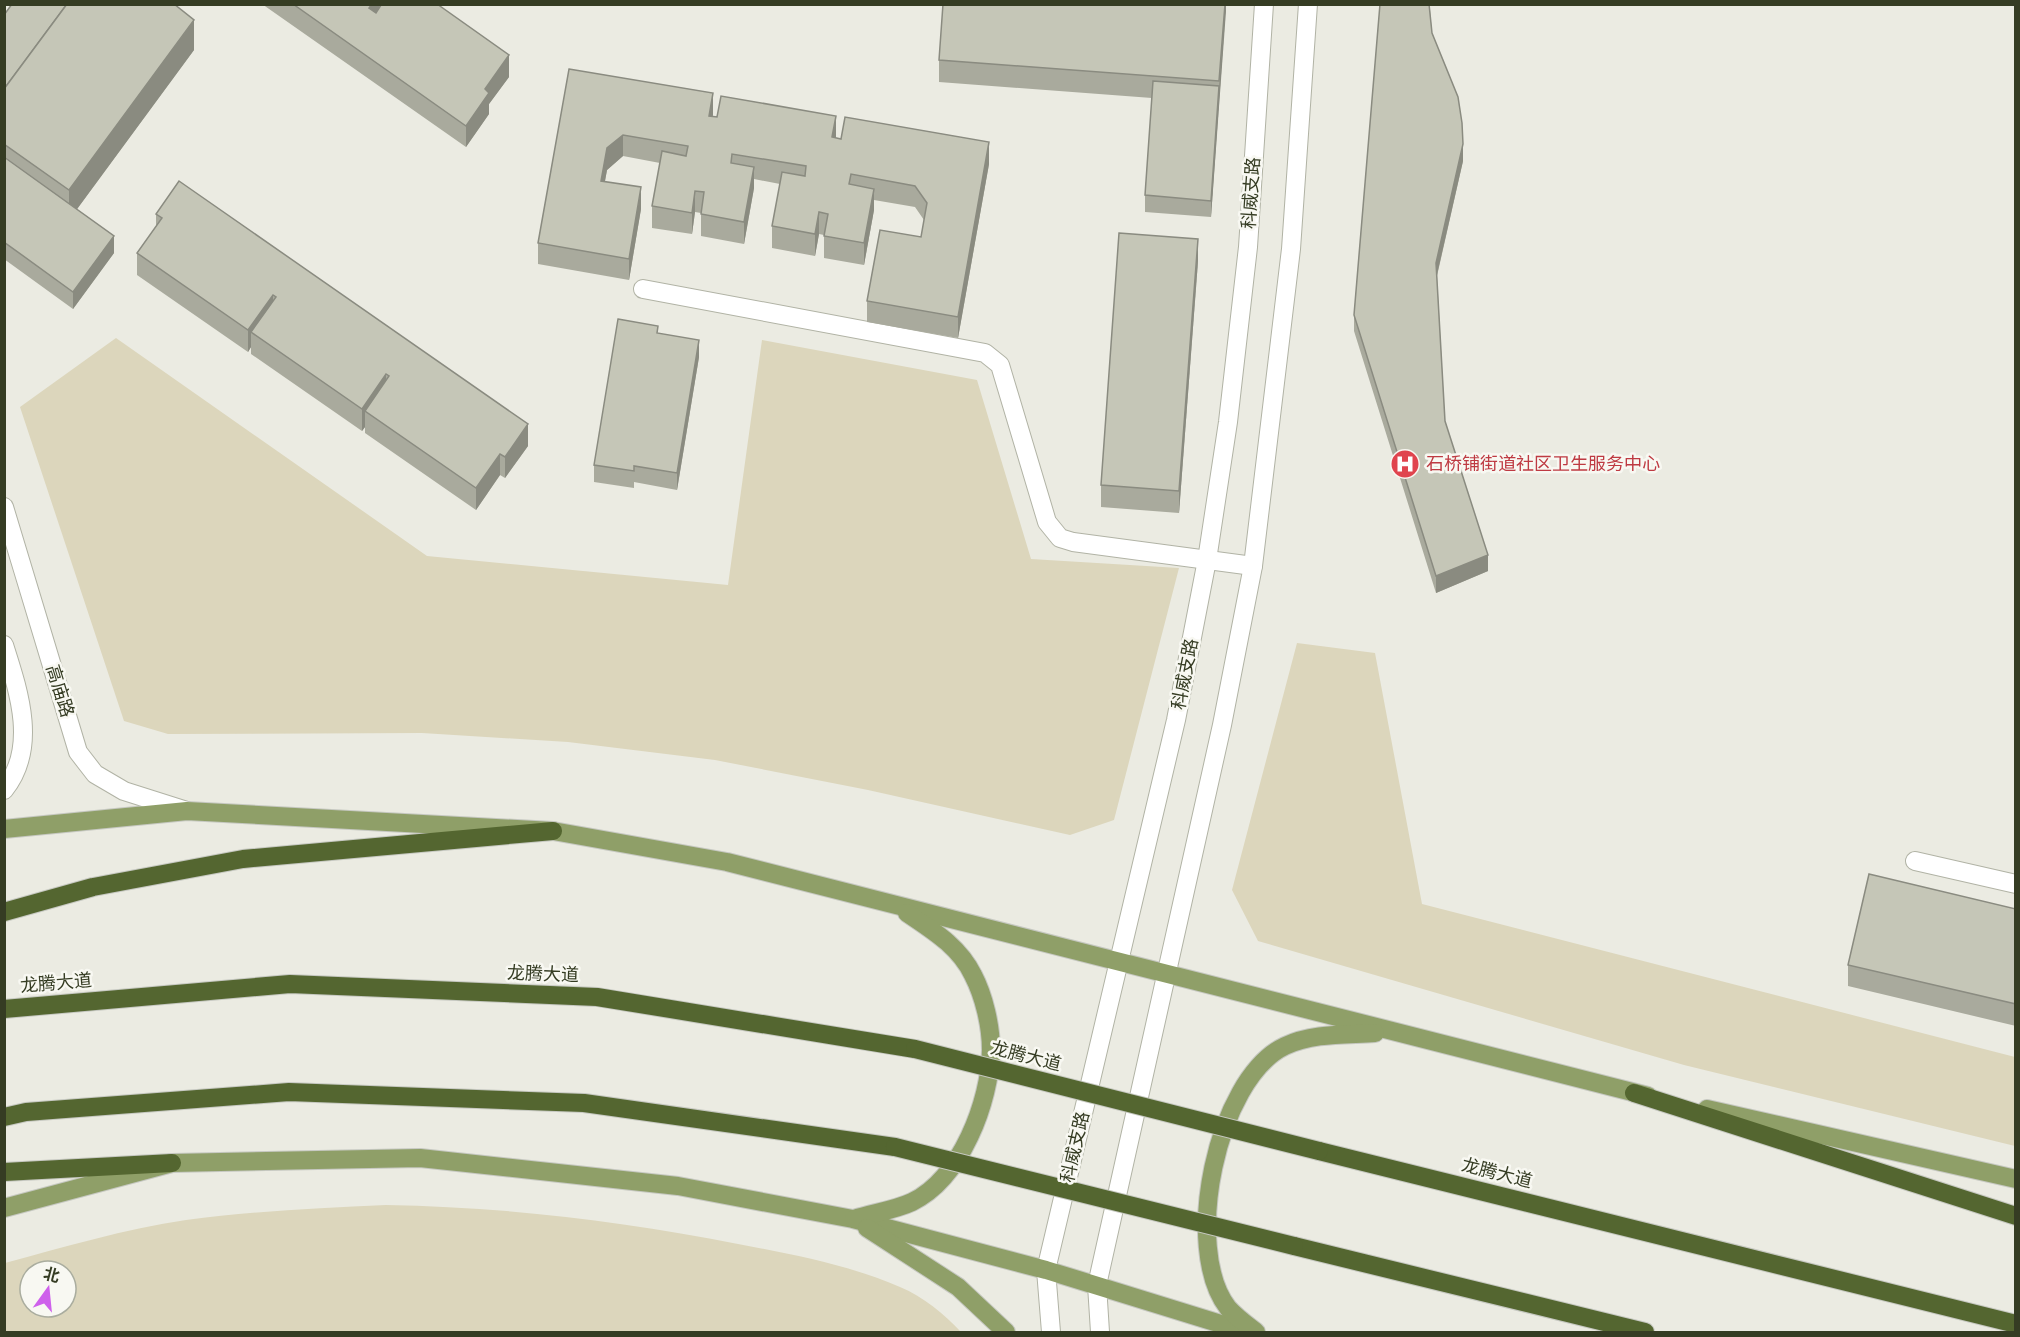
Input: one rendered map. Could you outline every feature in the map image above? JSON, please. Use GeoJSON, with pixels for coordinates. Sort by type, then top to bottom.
{"type":"FeatureCollection","features":[{"type":"Feature","properties":{"kind":"highway"},"geometry":{"type":"LineString","coordinates":[[4,912],[93,886],[243,859],[552,831]]}},
{"type":"Feature","properties":{"kind":"highway","name":"龙腾大道"},"geometry":{"type":"LineString","coordinates":[[4,1009],[290,984],[597,997],[915,1049],[2016,1324]]}},
{"type":"Feature","properties":{"kind":"highway"},"geometry":{"type":"LineString","coordinates":[[4,1117],[38,1112],[289,1092],[584,1103],[895,1147],[1645,1332]]}},
{"type":"Feature","properties":{"kind":"highway"},"geometry":{"type":"LineString","coordinates":[[1635,1093],[2016,1216]]}},
{"type":"Feature","properties":{"kind":"highway"},"geometry":{"type":"LineString","coordinates":[[4,1172],[172,1163]]}},
{"type":"Feature","properties":{"kind":"main road"},"geometry":{"type":"LineString","coordinates":[[4,829],[187,811],[552,831],[727,862],[1635,1093],[2016,1179]]}},
{"type":"Feature","properties":{"kind":"main road"},"geometry":{"type":"LineString","coordinates":[[853,1219],[912,1202],[948,1174],[969,1138],[984,1095],[991,1050],[986,1012],[973,974],[950,943],[897,906]]}},
{"type":"Feature","properties":{"kind":"main road"},"geometry":{"type":"LineString","coordinates":[[1256,1332],[1228,1307],[1216,1279],[1209,1252],[1208,1212],[1211,1178],[1220,1138],[1237,1098],[1261,1065],[1284,1047],[1315,1036],[1392,1032]]}},
{"type":"Feature","properties":{"kind":"main road"},"geometry":{"type":"LineString","coordinates":[[4,1208],[172,1163],[420,1158],[678,1186],[853,1219],[1046,1270],[1247,1332]]}},
{"type":"Feature","properties":{"kind":"main road"},"geometry":{"type":"LineString","coordinates":[[853,1219],[958,1287],[1006,1332]]}},
{"type":"Feature","properties":{"kind":"street","name":"科威支路"},"geometry":{"type":"LineString","coordinates":[[1051,1332],[1046,1270],[1176,720],[1207,560],[1228,422],[1248,247],[1264,4]]}},
{"type":"Feature","properties":{"kind":"street"},"geometry":{"type":"LineString","coordinates":[[1100,1332],[1097,1285],[1222,725],[1253,566],[1291,249],[1308,4]]}},
{"type":"Feature","properties":{"kind":"street"},"geometry":{"type":"LineString","coordinates":[[643,289],[985,353],[1000,365],[1047,522],[1060,538],[1253,566]]}},
{"type":"Feature","properties":{"kind":"street","name":"高庙路"},"geometry":{"type":"LineString","coordinates":[[4,507],[78,752],[95,774],[124,791],[187,811]]}},
{"type":"Feature","properties":{"kind":"street"},"geometry":{"type":"LineString","coordinates":[[4,645],[20,696],[24,740],[20,766],[4,790]]}},
{"type":"Feature","properties":{"kind":"street"},"geometry":{"type":"LineString","coordinates":[[1915,861],[2016,884]]}},
{"type":"Feature","properties":{"kind":"shaded area"},"geometry":{"type":"Polygon","coordinates":[[[116,338],[427,556],[728,585],[762,340],[977,380],[1031,559],[1179,568],[1114,820],[1070,835],[868,790],[715,760],[568,742],[422,733],[168,734],[124,721],[20,407],[116,338]]]}},
{"type":"Feature","properties":{"kind":"shaded area"},"geometry":{"type":"Polygon","coordinates":[[[1297,643],[1375,653],[1422,904],[2015,1057],[2015,1146],[1684,1065],[1258,941],[1232,890],[1297,643]]]}},
{"type":"Feature","properties":{"kind":"shaded area"},"geometry":{"type":"Polygon","coordinates":[[[386,1205],[431,1206],[519,1212],[651,1228],[820,1261],[881,1279],[933,1306],[961,1332],[5,1332],[5,1263],[18,1260],[18,1319],[78,1319],[78,1259],[20,1259],[117,1233],[163,1224],[261,1212],[386,1205]]]}},
{"type":"Feature","properties":{"kind":"building"},"geometry":{"type":"Polygon","coordinates":[[[12,4],[67,4],[4,89],[4,15],[12,4]]]}},
{"type":"Feature","properties":{"kind":"building"},"geometry":{"type":"Polygon","coordinates":[[[67,4],[174,4],[194,20],[69,190],[4,144],[4,89],[67,4]]]}},
{"type":"Feature","properties":{"kind":"building"},"geometry":{"type":"Polygon","coordinates":[[[293,4],[372,4],[369,8],[376,13],[380,4],[437,4],[509,55],[485,89],[489,93],[466,126],[293,4]]]}},
{"type":"Feature","properties":{"kind":"building"},"geometry":{"type":"Polygon","coordinates":[[[943,4],[1225,4],[1219,81],[939,60],[943,4]]]}},
{"type":"Feature","properties":{"kind":"building"},"geometry":{"type":"Polygon","coordinates":[[[1380,4],[1429,4],[1432,33],[1458,97],[1462,123],[1463,144],[1436,263],[1445,421],[1488,555],[1436,576],[1354,315],[1380,4]]]}},
{"type":"Feature","properties":{"kind":"building"},"geometry":{"type":"Polygon","coordinates":[[[569,69],[713,93],[709,116],[717,117],[721,96],[836,116],[832,137],[841,139],[845,117],[989,142],[958,317],[867,301],[880,230],[921,237],[927,203],[915,186],[851,174],[849,184],[874,189],[864,243],[824,236],[828,214],[819,212],[815,234],[772,226],[782,172],[805,176],[806,166],[732,154],[731,163],[754,167],[744,222],[701,214],[704,192],[695,191],[692,213],[652,206],[662,151],[686,156],[688,146],[623,135],[607,148],[601,181],[641,187],[629,259],[538,243],[569,69]]]}},
{"type":"Feature","properties":{"kind":"building"},"geometry":{"type":"Polygon","coordinates":[[[1153,81],[1219,86],[1211,201],[1145,195],[1153,81]]]}},
{"type":"Feature","properties":{"kind":"building"},"geometry":{"type":"Polygon","coordinates":[[[4,157],[114,236],[73,292],[4,242],[4,157]]]}},
{"type":"Feature","properties":{"kind":"building"},"geometry":{"type":"Polygon","coordinates":[[[179,181],[528,424],[505,457],[500,454],[476,488],[365,411],[389,376],[386,374],[362,409],[251,332],[276,297],[273,295],[248,330],[137,253],[162,218],[156,214],[179,181]]]}},
{"type":"Feature","properties":{"kind":"building"},"geometry":{"type":"Polygon","coordinates":[[[1119,233],[1198,239],[1179,491],[1101,485],[1119,233]]]}},
{"type":"Feature","properties":{"kind":"building"},"geometry":{"type":"Polygon","coordinates":[[[618,319],[658,326],[657,333],[699,340],[677,473],[634,466],[634,471],[594,465],[618,319]]]}},
{"type":"Feature","properties":{"kind":"building"},"geometry":{"type":"Polygon","coordinates":[[[1869,874],[2016,909],[2016,1004],[1848,965],[1869,874]]]}},
{"type":"Feature","properties":{"kind":"place","name":"石桥铺街道社区卫生服务中心"},"geometry":{"type":"Point","coordinates":[1405,464]}}]}
